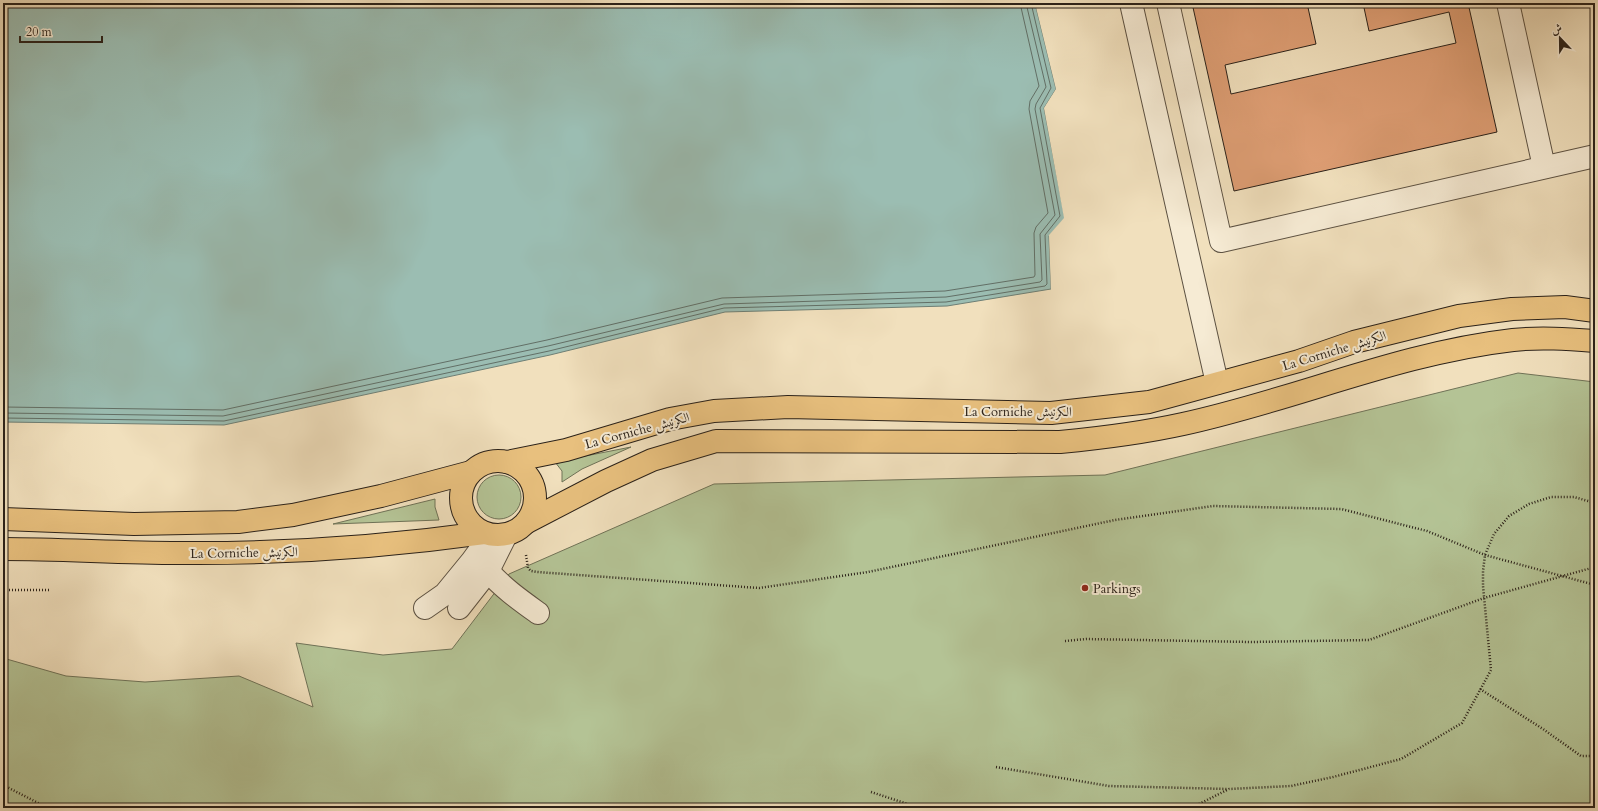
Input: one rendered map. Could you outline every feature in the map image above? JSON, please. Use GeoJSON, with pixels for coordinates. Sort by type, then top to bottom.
{"type":"FeatureCollection","features":[{"type":"Feature","properties":{"kind":"main road","name":"La Corniche الكرنيش"},"geometry":{"type":"LineString","coordinates":[[507,462],[566,450],[670,419],[714,411],[788,407],[1050,413],[1150,402],[1299,361],[1354,342],[1459,316],[1512,309],[1565,307],[1595,310]]}},
{"type":"Feature","properties":{"kind":"main road"},"geometry":{"type":"LineString","coordinates":[[527,522],[606,481],[652,460],[716,441],[1060,442],[1116,437],[1184,424],[1365,371],[1459,348],[1515,340],[1569,339],[1595,341]]}},
{"type":"Feature","properties":{"kind":"main road"},"geometry":{"type":"LineString","coordinates":[[494,461],[507,462],[518,467],[527,476],[533,487],[535,499],[533,511],[527,522],[521,528],[494,534],[474,527],[466,518],[461,507],[462,488],[471,472],[481,465],[494,461]]}},
{"type":"Feature","properties":{"kind":"main road"},"geometry":{"type":"LineString","coordinates":[[3,520],[134,524],[238,522],[293,515],[381,496],[471,472]]}},
{"type":"Feature","properties":{"kind":"main road","name":"La Corniche الكرنيش"},"geometry":{"type":"LineString","coordinates":[[3,549],[179,553],[303,551],[421,542],[494,534]]}},
{"type":"Feature","properties":{"kind":"lane"},"geometry":{"type":"LineString","coordinates":[[1131,3],[1217,383]]}},
{"type":"Feature","properties":{"kind":"lane"},"geometry":{"type":"LineString","coordinates":[[1168,3],[1221,241],[1595,156]]}},
{"type":"Feature","properties":{"kind":"lane"},"geometry":{"type":"LineString","coordinates":[[1508,3],[1544,167]]}},
{"type":"Feature","properties":{"kind":"lane"},"geometry":{"type":"LineString","coordinates":[[460,608],[488,571],[494,534]]}},
{"type":"Feature","properties":{"kind":"lane"},"geometry":{"type":"LineString","coordinates":[[425,608],[445,594],[494,534]]}},
{"type":"Feature","properties":{"kind":"lane"},"geometry":{"type":"LineString","coordinates":[[488,571],[498,583],[511,594],[538,613]]}},
{"type":"Feature","properties":{"kind":"path"},"geometry":{"type":"LineString","coordinates":[[996,767],[1109,786],[1229,789],[1291,786],[1333,777],[1401,759],[1462,723],[1492,670],[1484,598],[1483,570],[1485,555],[1494,534],[1509,516],[1529,504],[1551,497],[1574,497],[1595,503]]}},
{"type":"Feature","properties":{"kind":"path"},"geometry":{"type":"LineString","coordinates":[[527,551],[525,557],[528,568],[532,571],[538,572],[759,588],[868,572],[1115,520],[1213,506],[1341,509],[1427,531],[1485,555],[1595,585]]}},
{"type":"Feature","properties":{"kind":"path"},"geometry":{"type":"LineString","coordinates":[[1065,641],[1086,639],[1251,642],[1369,640],[1484,598],[1595,567]]}},
{"type":"Feature","properties":{"kind":"path"},"geometry":{"type":"LineString","coordinates":[[3,590],[49,590]]}},
{"type":"Feature","properties":{"kind":"path"},"geometry":{"type":"LineString","coordinates":[[1480,689],[1543,729],[1581,756],[1595,756]]}},
{"type":"Feature","properties":{"kind":"path"},"geometry":{"type":"LineString","coordinates":[[3,785],[48,808]]}},
{"type":"Feature","properties":{"kind":"path"},"geometry":{"type":"LineString","coordinates":[[1191,808],[1229,789]]}},
{"type":"Feature","properties":{"kind":"path"},"geometry":{"type":"LineString","coordinates":[[871,792],[920,808]]}},
{"type":"Feature","properties":{"kind":"green space"},"geometry":{"type":"Polygon","coordinates":[[[1518,373],[1595,382],[1595,808],[3,808],[3,658],[66,676],[145,682],[239,676],[313,707],[296,643],[383,655],[452,649],[509,574],[714,484],[1105,475],[1518,373]]]}},
{"type":"Feature","properties":{"kind":"green space"},"geometry":{"type":"Polygon","coordinates":[[[631,447],[582,469],[562,482],[562,471],[555,462],[631,447]]]}},
{"type":"Feature","properties":{"kind":"green space"},"geometry":{"type":"Polygon","coordinates":[[[499,475],[511,479],[517,485],[521,497],[517,509],[511,515],[499,519],[487,515],[481,509],[477,497],[481,485],[487,479],[499,475]]]}},
{"type":"Feature","properties":{"kind":"green space"},"geometry":{"type":"Polygon","coordinates":[[[435,499],[435,507],[439,520],[333,524],[435,499]]]}},
{"type":"Feature","properties":{"kind":"water"},"geometry":{"type":"Polygon","coordinates":[[[3,3],[1035,3],[1056,89],[1044,108],[1065,218],[1049,236],[1051,289],[947,306],[725,312],[550,355],[224,425],[3,422],[3,3]]]}},
{"type":"Feature","properties":{"kind":"pier"},"geometry":{"type":"Polygon","coordinates":[[[1035,3],[1037,3],[1058,89],[1046,108],[1067,218],[1051,236],[1053,289],[1051,291],[1049,235],[1064,218],[1044,108],[1056,89],[1035,3]]]}},
{"type":"Feature","properties":{"kind":"building"},"geometry":{"type":"Polygon","coordinates":[[[1192,3],[1307,3],[1316,44],[1225,65],[1231,94],[1456,43],[1449,12],[1369,31],[1363,3],[1468,3],[1497,132],[1234,191],[1192,3]]]}},
{"type":"Feature","properties":{"kind":"place","name":"Parkings"},"geometry":{"type":"Point","coordinates":[1085,588]}}]}
